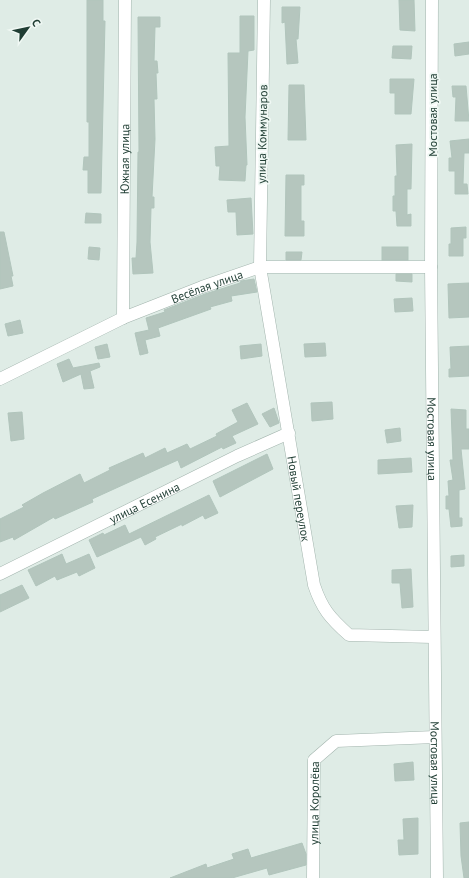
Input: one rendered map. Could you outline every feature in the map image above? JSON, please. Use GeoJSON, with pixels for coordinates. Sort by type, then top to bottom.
{"type":"FeatureCollection","features":[{"type":"Feature","properties":{"kind":"street","name":"Южная улица"},"geometry":{"type":"LineString","coordinates":[[123,318],[125,0]]}},
{"type":"Feature","properties":{"kind":"street","name":"улица Коммунаров"},"geometry":{"type":"LineString","coordinates":[[260,267],[264,0]]}},
{"type":"Feature","properties":{"kind":"street","name":"Мостовая улица"},"geometry":{"type":"LineString","coordinates":[[432,0],[431,267],[433,637],[437,878]]}},
{"type":"Feature","properties":{"kind":"street","name":"Весёлая улица"},"geometry":{"type":"LineString","coordinates":[[0,379],[123,318],[202,287],[260,267],[431,267]]}},
{"type":"Feature","properties":{"kind":"street","name":"Новый переулок"},"geometry":{"type":"LineString","coordinates":[[260,267],[314,584],[320,603],[332,620],[349,635],[433,637]]}},
{"type":"Feature","properties":{"kind":"street","name":"улица Есенина"},"geometry":{"type":"LineString","coordinates":[[0,574],[230,460],[289,433]]}},
{"type":"Feature","properties":{"kind":"street","name":"улица Королёва"},"geometry":{"type":"LineString","coordinates":[[313,878],[314,760],[336,741],[435,737]]}},
{"type":"Feature","properties":{"kind":"building"},"geometry":{"type":"Polygon","coordinates":[[[87,0],[103,0],[103,21],[105,21],[101,193],[88,193],[88,170],[83,170],[84,157],[89,157],[89,122],[87,122],[87,0]]]}},
{"type":"Feature","properties":{"kind":"building"},"geometry":{"type":"Polygon","coordinates":[[[399,0],[414,0],[415,31],[400,30],[399,0]]]}},
{"type":"Feature","properties":{"kind":"building"},"geometry":{"type":"Polygon","coordinates":[[[282,7],[300,7],[298,39],[296,39],[298,63],[287,64],[285,22],[282,23],[282,7]]]}},
{"type":"Feature","properties":{"kind":"building"},"geometry":{"type":"Polygon","coordinates":[[[240,16],[254,16],[254,50],[248,51],[245,117],[247,165],[245,181],[219,180],[220,166],[216,166],[215,147],[229,146],[228,53],[240,53],[240,16]]]}},
{"type":"Feature","properties":{"kind":"building"},"geometry":{"type":"Polygon","coordinates":[[[138,17],[160,17],[160,27],[155,27],[154,61],[157,61],[158,73],[156,73],[157,99],[154,99],[155,139],[152,197],[154,197],[154,208],[151,208],[150,242],[153,273],[133,274],[132,258],[136,258],[137,242],[139,152],[138,17]]]}},
{"type":"Feature","properties":{"kind":"building"},"geometry":{"type":"Polygon","coordinates":[[[469,42],[469,54],[455,56],[454,44],[469,42]]]}},
{"type":"Feature","properties":{"kind":"building"},"geometry":{"type":"Polygon","coordinates":[[[393,46],[412,46],[411,59],[392,58],[393,46]]]}},
{"type":"Feature","properties":{"kind":"building"},"geometry":{"type":"Polygon","coordinates":[[[390,79],[414,79],[411,114],[395,114],[395,93],[390,93],[390,79]]]}},
{"type":"Feature","properties":{"kind":"building"},"geometry":{"type":"Polygon","coordinates":[[[289,85],[304,85],[306,140],[288,140],[289,85]]]}},
{"type":"Feature","properties":{"kind":"building"},"geometry":{"type":"Polygon","coordinates":[[[452,86],[466,86],[469,121],[455,121],[456,97],[453,97],[452,86]]]}},
{"type":"Feature","properties":{"kind":"building"},"geometry":{"type":"Polygon","coordinates":[[[469,139],[469,153],[464,153],[463,184],[467,184],[468,194],[455,194],[455,171],[449,171],[449,158],[452,158],[450,141],[469,139]]]}},
{"type":"Feature","properties":{"kind":"building"},"geometry":{"type":"Polygon","coordinates":[[[412,144],[411,189],[407,189],[407,215],[411,214],[411,226],[397,226],[396,211],[393,211],[395,176],[397,176],[396,145],[412,144]]]}},
{"type":"Feature","properties":{"kind":"building"},"geometry":{"type":"Polygon","coordinates":[[[286,175],[304,175],[304,185],[301,185],[301,221],[304,221],[304,236],[285,236],[286,175]]]}},
{"type":"Feature","properties":{"kind":"building"},"geometry":{"type":"Polygon","coordinates":[[[251,198],[253,234],[237,235],[236,212],[228,212],[227,200],[251,198]]]}},
{"type":"Feature","properties":{"kind":"building"},"geometry":{"type":"Polygon","coordinates":[[[86,213],[101,214],[101,223],[85,223],[86,213]]]}},
{"type":"Feature","properties":{"kind":"building"},"geometry":{"type":"Polygon","coordinates":[[[466,227],[466,238],[463,238],[463,256],[449,256],[451,228],[466,227]]]}},
{"type":"Feature","properties":{"kind":"building"},"geometry":{"type":"Polygon","coordinates":[[[0,232],[4,232],[13,276],[11,276],[13,286],[0,289],[0,232]]]}},
{"type":"Feature","properties":{"kind":"building"},"geometry":{"type":"Polygon","coordinates":[[[89,247],[100,248],[99,260],[88,259],[89,247]]]}},
{"type":"Feature","properties":{"kind":"building"},"geometry":{"type":"Polygon","coordinates":[[[382,247],[408,247],[408,260],[382,260],[382,247]]]}},
{"type":"Feature","properties":{"kind":"building"},"geometry":{"type":"Polygon","coordinates":[[[286,252],[302,252],[301,260],[286,260],[286,252]]]}},
{"type":"Feature","properties":{"kind":"building"},"geometry":{"type":"Polygon","coordinates":[[[396,274],[412,274],[412,282],[396,281],[396,274]]]}},
{"type":"Feature","properties":{"kind":"building"},"geometry":{"type":"Polygon","coordinates":[[[254,279],[257,292],[231,296],[232,301],[210,307],[211,309],[158,328],[160,336],[145,340],[148,353],[140,355],[135,333],[149,330],[146,318],[165,312],[164,310],[205,294],[240,283],[241,281],[254,279]]]}},
{"type":"Feature","properties":{"kind":"building"},"geometry":{"type":"Polygon","coordinates":[[[469,283],[469,317],[449,318],[448,284],[469,283]]]}},
{"type":"Feature","properties":{"kind":"building"},"geometry":{"type":"Polygon","coordinates":[[[412,298],[413,311],[395,312],[394,299],[412,298]]]}},
{"type":"Feature","properties":{"kind":"building"},"geometry":{"type":"Polygon","coordinates":[[[20,320],[23,333],[8,336],[5,324],[20,320]]]}},
{"type":"Feature","properties":{"kind":"building"},"geometry":{"type":"Polygon","coordinates":[[[325,343],[326,356],[305,357],[304,344],[325,343]]]}},
{"type":"Feature","properties":{"kind":"building"},"geometry":{"type":"Polygon","coordinates":[[[107,344],[110,357],[98,359],[95,347],[107,344]]]}},
{"type":"Feature","properties":{"kind":"building"},"geometry":{"type":"Polygon","coordinates":[[[261,344],[262,356],[241,359],[240,346],[261,344]]]}},
{"type":"Feature","properties":{"kind":"building"},"geometry":{"type":"Polygon","coordinates":[[[469,346],[469,376],[449,377],[449,369],[451,369],[450,347],[469,346]]]}},
{"type":"Feature","properties":{"kind":"building"},"geometry":{"type":"Polygon","coordinates":[[[69,359],[73,368],[99,363],[100,367],[90,371],[94,388],[84,389],[81,374],[63,382],[57,364],[69,359]]]}},
{"type":"Feature","properties":{"kind":"building"},"geometry":{"type":"Polygon","coordinates":[[[332,402],[333,419],[312,421],[311,403],[332,402]]]}},
{"type":"Feature","properties":{"kind":"building"},"geometry":{"type":"Polygon","coordinates":[[[247,403],[258,424],[232,436],[236,443],[223,449],[222,447],[181,468],[178,460],[92,499],[93,502],[55,519],[54,517],[14,540],[13,537],[0,542],[0,519],[24,507],[22,505],[43,493],[80,474],[84,483],[110,470],[109,468],[143,453],[145,458],[165,448],[167,453],[187,444],[190,449],[217,436],[216,434],[238,422],[232,410],[247,403]]]}},
{"type":"Feature","properties":{"kind":"building"},"geometry":{"type":"Polygon","coordinates":[[[274,408],[279,423],[270,427],[262,414],[274,408]]]}},
{"type":"Feature","properties":{"kind":"building"},"geometry":{"type":"Polygon","coordinates":[[[451,409],[466,410],[466,429],[469,429],[469,449],[461,449],[465,489],[459,490],[459,518],[462,518],[462,526],[451,527],[449,509],[446,509],[446,496],[449,496],[448,481],[453,480],[450,460],[453,460],[451,409]]]}},
{"type":"Feature","properties":{"kind":"building"},"geometry":{"type":"Polygon","coordinates":[[[22,412],[24,439],[11,441],[8,413],[22,412]]]}},
{"type":"Feature","properties":{"kind":"building"},"geometry":{"type":"Polygon","coordinates":[[[400,428],[401,441],[387,443],[385,430],[400,428]]]}},
{"type":"Feature","properties":{"kind":"building"},"geometry":{"type":"Polygon","coordinates":[[[267,454],[273,469],[220,497],[213,481],[267,454]]]}},
{"type":"Feature","properties":{"kind":"building"},"geometry":{"type":"Polygon","coordinates":[[[411,458],[412,472],[378,474],[378,460],[411,458]]]}},
{"type":"Feature","properties":{"kind":"building"},"geometry":{"type":"Polygon","coordinates":[[[209,495],[218,513],[205,519],[203,515],[182,526],[182,524],[155,537],[156,539],[145,545],[141,537],[97,557],[89,540],[125,525],[129,534],[209,495]]]}},
{"type":"Feature","properties":{"kind":"building"},"geometry":{"type":"Polygon","coordinates":[[[413,505],[412,527],[399,528],[396,506],[413,505]]]}},
{"type":"Feature","properties":{"kind":"building"},"geometry":{"type":"Polygon","coordinates":[[[62,554],[66,564],[89,554],[95,568],[79,576],[77,572],[57,580],[55,576],[36,586],[28,570],[62,554]]]}},
{"type":"Feature","properties":{"kind":"building"},"geometry":{"type":"Polygon","coordinates":[[[464,555],[464,566],[451,567],[451,556],[464,555]]]}},
{"type":"Feature","properties":{"kind":"building"},"geometry":{"type":"Polygon","coordinates":[[[411,569],[413,607],[402,608],[400,583],[392,583],[392,570],[411,569]]]}},
{"type":"Feature","properties":{"kind":"building"},"geometry":{"type":"Polygon","coordinates":[[[22,585],[29,598],[0,612],[0,595],[22,585]]]}},
{"type":"Feature","properties":{"kind":"building"},"geometry":{"type":"Polygon","coordinates":[[[413,762],[414,780],[395,781],[394,764],[413,762]]]}},
{"type":"Feature","properties":{"kind":"building"},"geometry":{"type":"Polygon","coordinates":[[[418,818],[418,854],[399,855],[398,840],[404,840],[403,819],[418,818]]]}},
{"type":"Feature","properties":{"kind":"building"},"geometry":{"type":"Polygon","coordinates":[[[469,822],[469,878],[464,878],[461,856],[460,823],[469,822]]]}},
{"type":"Feature","properties":{"kind":"building"},"geometry":{"type":"Polygon","coordinates":[[[302,843],[306,854],[306,865],[269,875],[267,868],[232,878],[170,878],[206,864],[207,868],[234,859],[232,854],[248,849],[251,858],[302,843]]]}}]}
